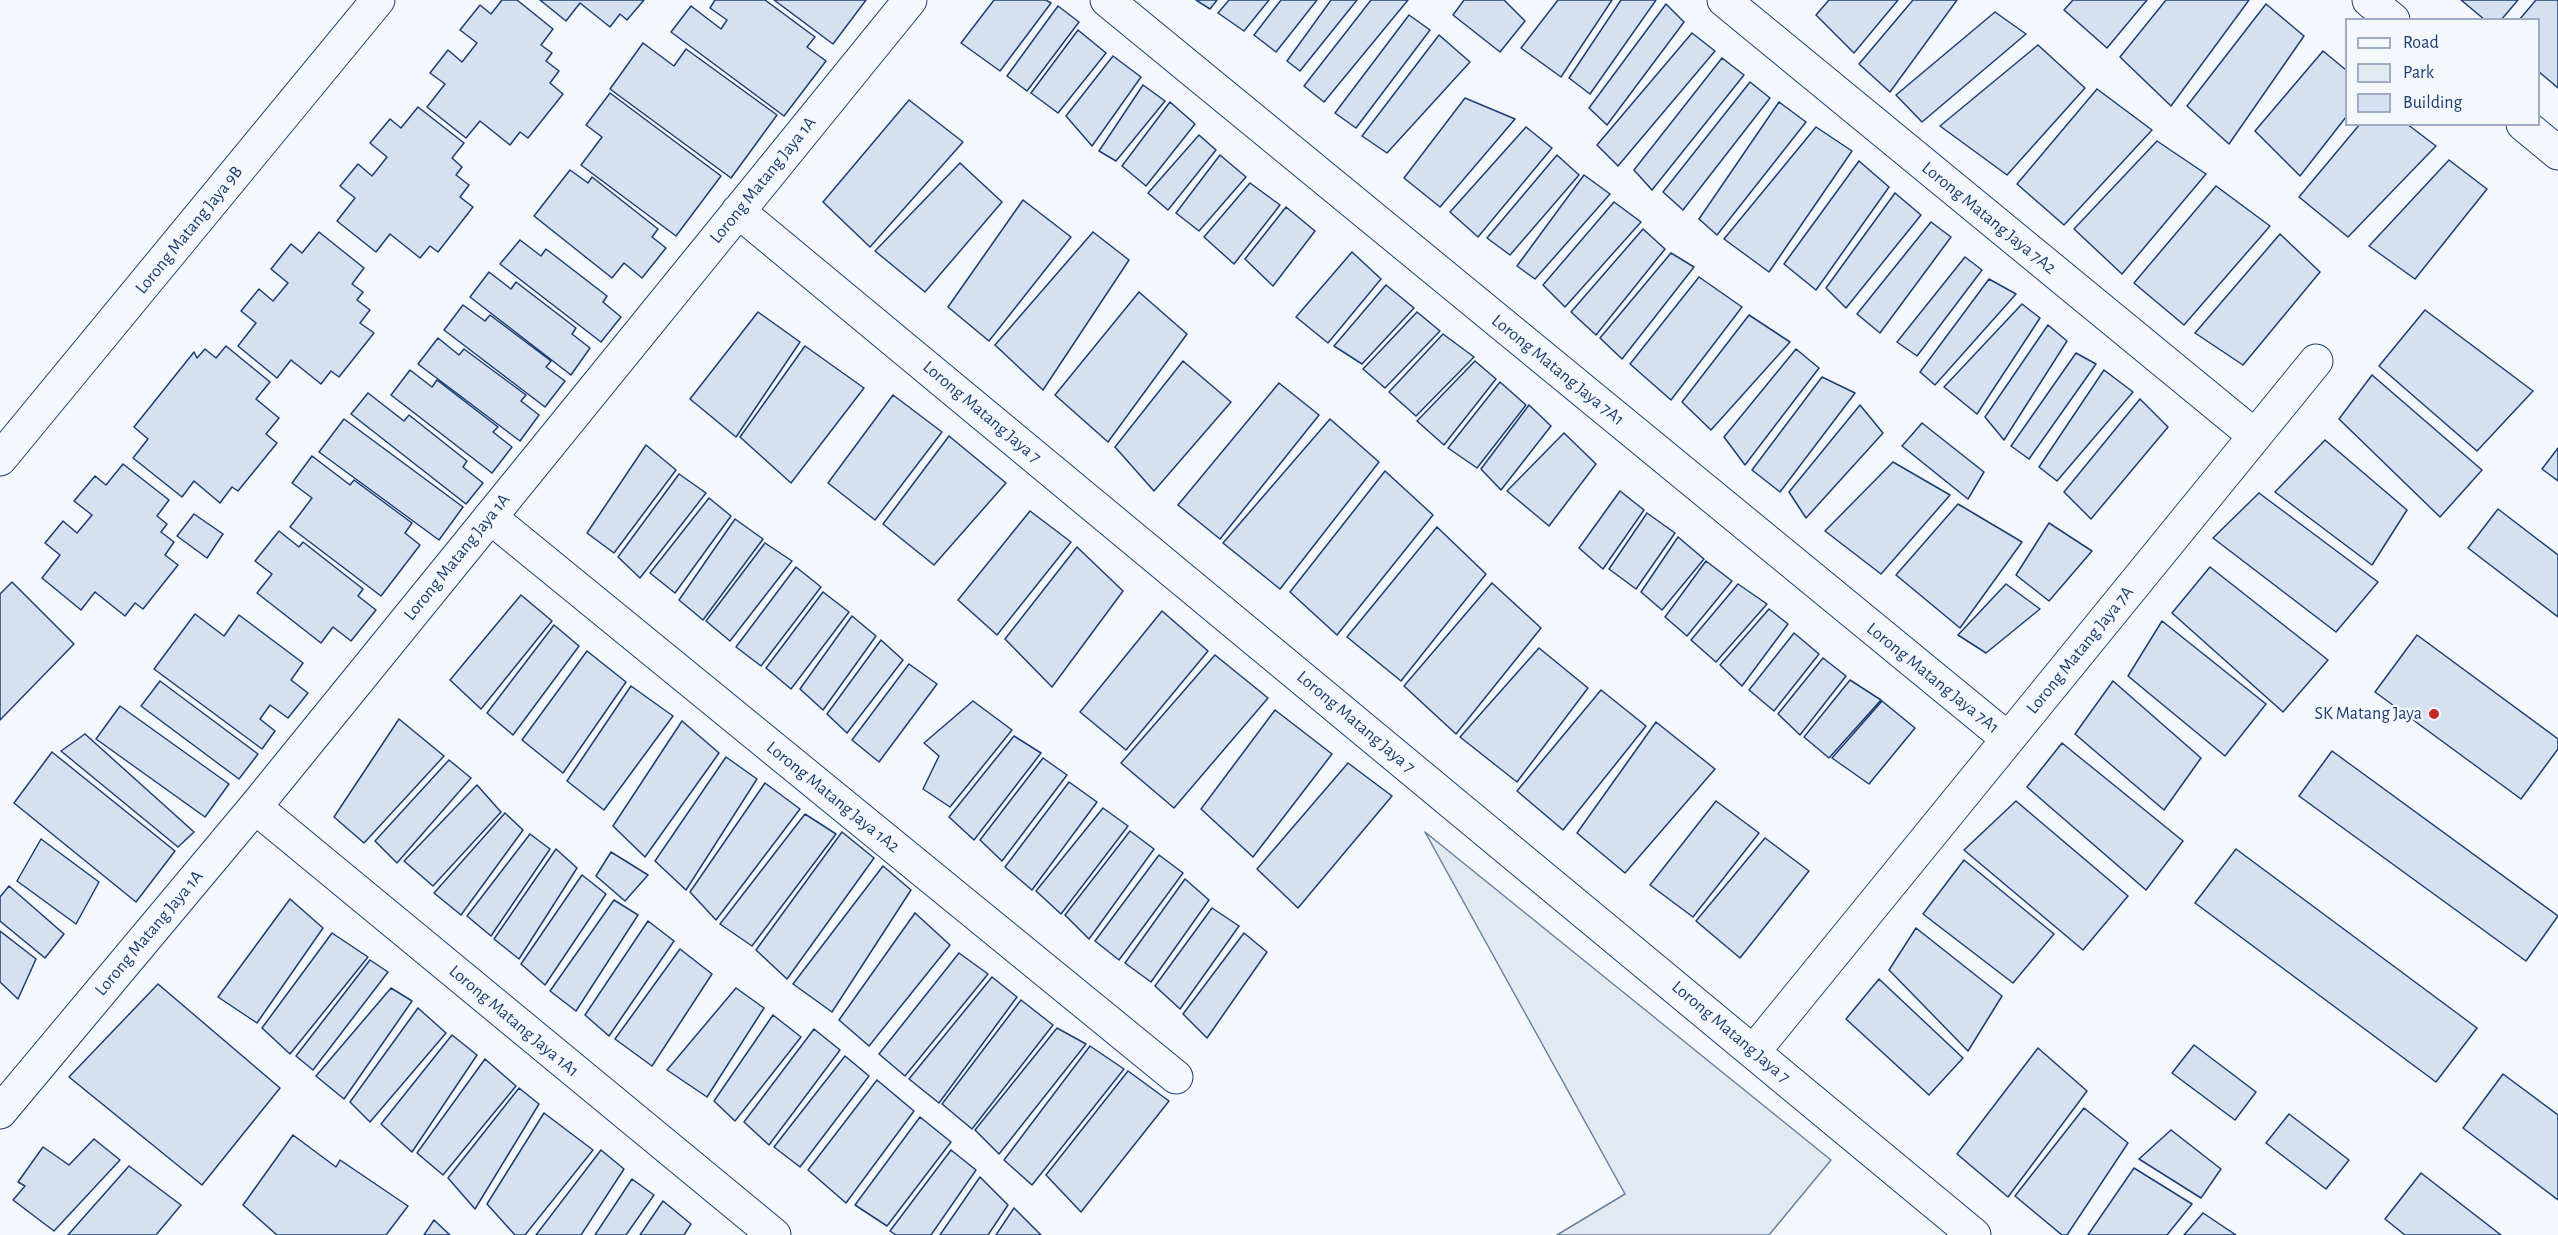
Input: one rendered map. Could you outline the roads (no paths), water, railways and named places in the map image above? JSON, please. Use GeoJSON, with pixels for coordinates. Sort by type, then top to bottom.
{"type":"FeatureCollection","features":[{"type":"Feature","properties":{"kind":"street","name":"Lorong Matang Jaya 9B"},"geometry":{"type":"LineString","coordinates":[[0,459],[378,0]]}},
{"type":"Feature","properties":{"kind":"street","name":"Lorong Matang Jaya 1A"},"geometry":{"type":"LineString","coordinates":[[0,1112],[255,807],[910,0]]}},
{"type":"Feature","properties":{"kind":"street","name":"Lorong Matang Jaya 7A1"},"geometry":{"type":"LineString","coordinates":[[1107,0],[2008,740]]}},
{"type":"Feature","properties":{"kind":"street","name":"Lorong Matang Jaya 7A2"},"geometry":{"type":"LineString","coordinates":[[1724,0],[2254,436]]}},
{"type":"Feature","properties":{"kind":"street"},"geometry":{"type":"LineString","coordinates":[[2369,0],[2391,18]]}},
{"type":"Feature","properties":{"kind":"street"},"geometry":{"type":"LineString","coordinates":[[2525,126],[2558,153]]}},
{"type":"Feature","properties":{"kind":"street","name":"Lorong Matang Jaya 7"},"geometry":{"type":"LineString","coordinates":[[738,211],[1974,1235]]}},
{"type":"Feature","properties":{"kind":"street","name":"Lorong Matang Jaya 7A"},"geometry":{"type":"LineString","coordinates":[[1754,1052],[2316,362]]}},
{"type":"Feature","properties":{"kind":"street","name":"Lorong Matang Jaya 1A2"},"geometry":{"type":"LineString","coordinates":[[490,517],[1176,1077]]}},
{"type":"Feature","properties":{"kind":"street","name":"Lorong Matang Jaya 1A1"},"geometry":{"type":"LineString","coordinates":[[255,807],[774,1235]]}},
{"type":"Feature","properties":{"kind":"place","name":"SK Matang Jaya"},"geometry":{"type":"Point","coordinates":[2434,714]}}]}
